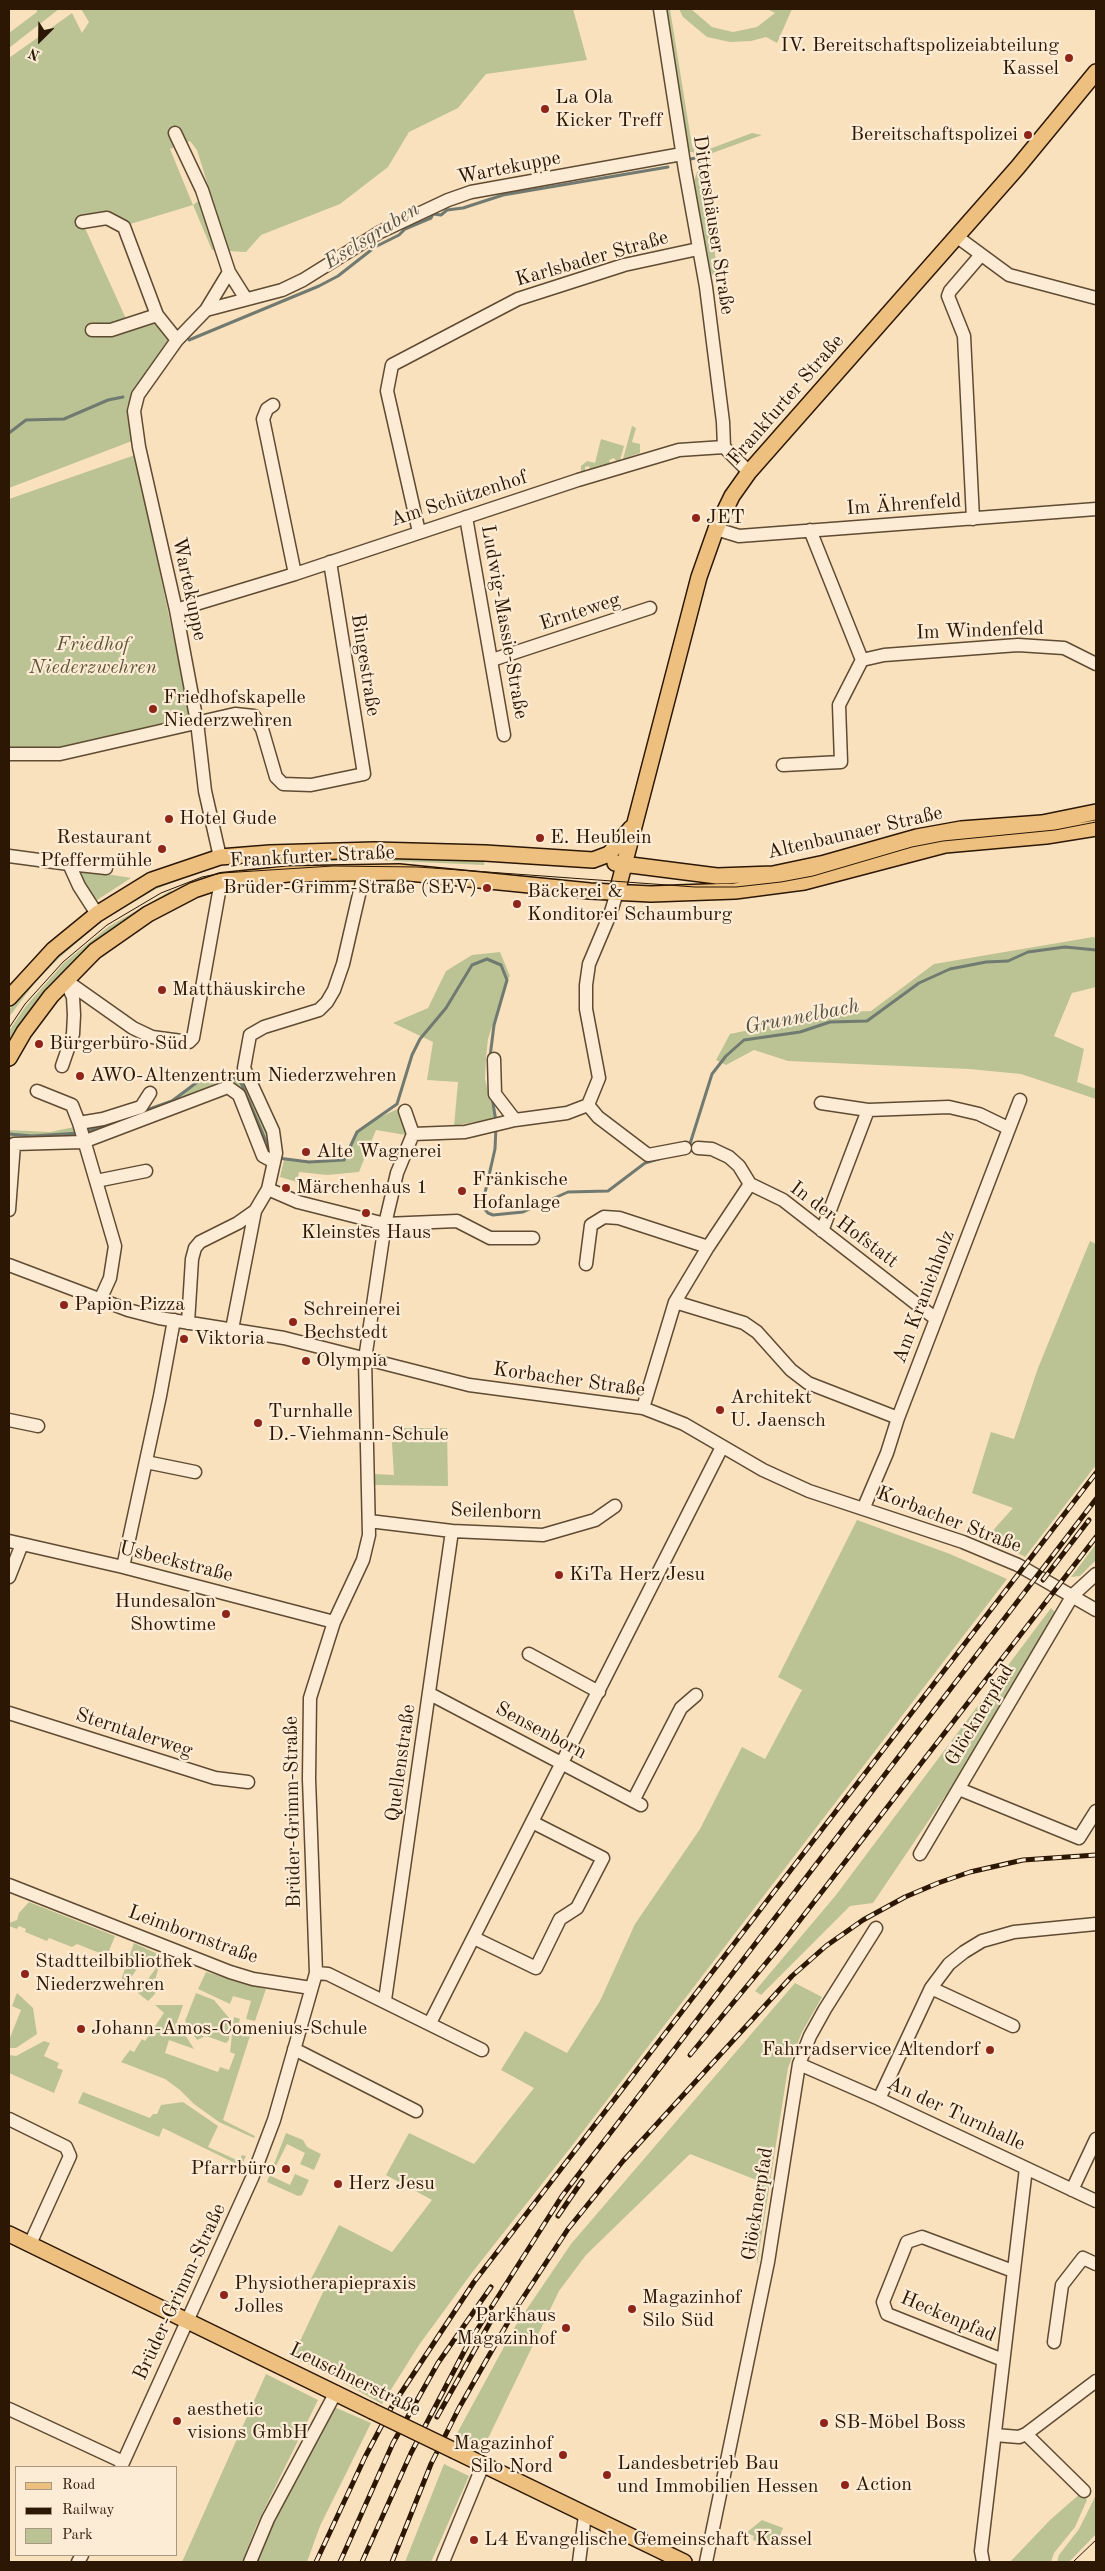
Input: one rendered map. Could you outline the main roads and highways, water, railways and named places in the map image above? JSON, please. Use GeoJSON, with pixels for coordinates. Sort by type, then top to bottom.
{"type":"FeatureCollection","features":[{"type":"Feature","properties":{"kind":"main road","name":"Frankfurter Straße"},"geometry":{"type":"LineString","coordinates":[[9,1058],[37,1014],[65,980],[95,951],[140,918],[194,890],[221,881],[288,874],[434,874],[617,892],[699,577],[716,528],[732,496],[749,472],[956,236],[1096,72]]}},
{"type":"Feature","properties":{"kind":"main road","name":"Altenbaunaer Straße"},"geometry":{"type":"LineString","coordinates":[[593,860],[717,876],[773,874],[825,863],[917,837],[961,829],[1042,823],[1096,812]]}},
{"type":"Feature","properties":{"kind":"main road","name":"Frankfurter Straße"},"geometry":{"type":"LineString","coordinates":[[9,998],[53,950],[96,914],[152,880],[220,857],[270,853],[374,850],[485,853],[593,860],[608,854],[624,839],[634,823]]}},
{"type":"Feature","properties":{"kind":"main road","name":"Altenbaunaer Straße"},"geometry":{"type":"LineString","coordinates":[[617,892],[651,894],[769,888],[804,882],[945,845],[1046,836],[1096,828]]}},
{"type":"Feature","properties":{"kind":"main road"},"geometry":{"type":"LineString","coordinates":[[220,857],[221,881]]}},
{"type":"Feature","properties":{"kind":"main road","name":"Leuschnerstraße"},"geometry":{"type":"LineString","coordinates":[[9,2234],[684,2562]]}},
{"type":"Feature","properties":{"kind":"waterway","name":"Eselsgraben"},"geometry":{"type":"LineString","coordinates":[[691,159],[695,158]]}},
{"type":"Feature","properties":{"kind":"waterway","name":"Eselsgraben"},"geometry":{"type":"LineString","coordinates":[[189,340],[319,286],[338,276],[375,247],[399,235],[405,229],[431,218],[433,214],[441,215],[447,210],[463,208],[503,195],[668,167]]}},
{"type":"Feature","properties":{"kind":"waterway","name":"Eselsgraben"},"geometry":{"type":"LineString","coordinates":[[9,433],[26,420],[64,419],[108,400],[123,397]]}},
{"type":"Feature","properties":{"kind":"waterway","name":"Grunnelbach"},"geometry":{"type":"LineString","coordinates":[[689,1147],[712,1074],[726,1056],[744,1040],[800,1032],[830,1022],[867,1021],[919,983],[950,969],[986,962],[1008,961],[1028,952],[1065,947],[1096,950]]}},
{"type":"Feature","properties":{"kind":"waterway","name":"Grunnelbach"},"geometry":{"type":"LineString","coordinates":[[278,1158],[309,1162],[344,1160],[357,1132],[397,1104],[412,1055],[420,1039],[446,1008],[472,965],[487,959],[501,965],[507,980],[494,1025],[490,1057]]}},
{"type":"Feature","properties":{"kind":"waterway","name":"Grunnelbach"},"geometry":{"type":"LineString","coordinates":[[144,1111],[172,1101],[204,1077],[231,1075],[241,1083],[271,1153]]}},
{"type":"Feature","properties":{"kind":"waterway","name":"Grunnelbach"},"geometry":{"type":"LineString","coordinates":[[492,1098],[496,1121]]}},
{"type":"Feature","properties":{"kind":"waterway","name":"Grunnelbach"},"geometry":{"type":"LineString","coordinates":[[85,1132],[112,1122]]}},
{"type":"Feature","properties":{"kind":"waterway","name":"Grunnelbach"},"geometry":{"type":"LineString","coordinates":[[496,1127],[495,1149],[482,1206],[488,1213],[493,1215],[523,1212],[568,1192],[608,1191],[645,1163],[662,1158]]}},
{"type":"Feature","properties":{"kind":"waterway","name":"Grunnelbach"},"geometry":{"type":"LineString","coordinates":[[9,1134],[32,1136],[79,1133]]}},
{"type":"Feature","properties":{"kind":"tram line"},"geometry":{"type":"LineString","coordinates":[[9,1028],[25,1004],[63,962],[107,925],[161,893],[202,877],[222,873],[333,866],[418,867],[695,887],[736,887],[813,876],[912,847],[943,841],[1055,830],[1096,822]]}},
{"type":"Feature","properties":{"kind":"tram line"},"geometry":{"type":"LineString","coordinates":[[1073,2562],[1096,2540]]}},
{"type":"Feature","properties":{"kind":"railway"},"geometry":{"type":"LineString","coordinates":[[316,2562],[365,2457],[391,2408],[474,2282],[1096,1473]]}},
{"type":"Feature","properties":{"kind":"railway"},"geometry":{"type":"LineString","coordinates":[[362,2562],[411,2453],[468,2344],[562,2196],[1096,1499]]}},
{"type":"Feature","properties":{"kind":"railway"},"geometry":{"type":"LineString","coordinates":[[1043,1580],[1089,1520]]}},
{"type":"Feature","properties":{"kind":"railway"},"geometry":{"type":"LineString","coordinates":[[690,2055],[780,1946],[1096,1537]]}},
{"type":"Feature","properties":{"kind":"railway"},"geometry":{"type":"LineString","coordinates":[[392,2562],[431,2464],[459,2408],[515,2310],[568,2229],[623,2161],[792,1976],[826,1946],[863,1920],[905,1897],[938,1883],[970,1872],[1023,1860],[1096,1855]]}},
{"type":"Feature","properties":{"kind":"railway"},"geometry":{"type":"LineString","coordinates":[[558,2216],[582,2181]]}},
{"type":"Feature","properties":{"kind":"railway"},"geometry":{"type":"LineString","coordinates":[[340,2562],[393,2443],[438,2363],[491,2287]]}},
{"type":"Feature","properties":{"kind":"railway"},"geometry":{"type":"LineString","coordinates":[[437,2417],[492,2319]]}},
{"type":"Feature","properties":{"kind":"place","name":"IV. Bereitschaftspolizeiabteilung Kassel"},"geometry":{"type":"Point","coordinates":[1069,58]}},
{"type":"Feature","properties":{"kind":"place","name":"La Ola Kicker Treff"},"geometry":{"type":"Point","coordinates":[545,109]}},
{"type":"Feature","properties":{"kind":"place","name":"Bereitschaftspolizei"},"geometry":{"type":"Point","coordinates":[1028,135]}},
{"type":"Feature","properties":{"kind":"place","name":"JET"},"geometry":{"type":"Point","coordinates":[696,518]}},
{"type":"Feature","properties":{"kind":"place","name":"Friedhofskapelle Niederzwehren"},"geometry":{"type":"Point","coordinates":[153,709]}},
{"type":"Feature","properties":{"kind":"place","name":"Hotel Gude"},"geometry":{"type":"Point","coordinates":[169,819]}},
{"type":"Feature","properties":{"kind":"place","name":"E. Heublein"},"geometry":{"type":"Point","coordinates":[540,838]}},
{"type":"Feature","properties":{"kind":"place","name":"Restaurant Pfeffermühle"},"geometry":{"type":"Point","coordinates":[162,849]}},
{"type":"Feature","properties":{"kind":"place","name":"Brüder-Grimm-Straße (SEV)"},"geometry":{"type":"Point","coordinates":[487,888]}},
{"type":"Feature","properties":{"kind":"place","name":"Bäckerei & Konditorei Schaumburg"},"geometry":{"type":"Point","coordinates":[517,904]}},
{"type":"Feature","properties":{"kind":"place","name":"Matthäuskirche"},"geometry":{"type":"Point","coordinates":[162,990]}},
{"type":"Feature","properties":{"kind":"place","name":"Bürgerbüro Süd"},"geometry":{"type":"Point","coordinates":[39,1044]}},
{"type":"Feature","properties":{"kind":"place","name":"AWO-Altenzentrum Niederzwehren"},"geometry":{"type":"Point","coordinates":[80,1076]}},
{"type":"Feature","properties":{"kind":"place","name":"Alte Wagnerei"},"geometry":{"type":"Point","coordinates":[306,1152]}},
{"type":"Feature","properties":{"kind":"place","name":"Märchenhaus 1"},"geometry":{"type":"Point","coordinates":[286,1188]}},
{"type":"Feature","properties":{"kind":"place","name":"Fränkische Hofanlage"},"geometry":{"type":"Point","coordinates":[462,1191]}},
{"type":"Feature","properties":{"kind":"place","name":"Kleinstes Haus"},"geometry":{"type":"Point","coordinates":[366,1213]}},
{"type":"Feature","properties":{"kind":"place","name":"Papion Pizza"},"geometry":{"type":"Point","coordinates":[64,1305]}},
{"type":"Feature","properties":{"kind":"place","name":"Schreinerei Bechstedt"},"geometry":{"type":"Point","coordinates":[293,1322]}},
{"type":"Feature","properties":{"kind":"place","name":"Viktoria"},"geometry":{"type":"Point","coordinates":[184,1339]}},
{"type":"Feature","properties":{"kind":"place","name":"Olympia"},"geometry":{"type":"Point","coordinates":[306,1361]}},
{"type":"Feature","properties":{"kind":"place","name":"Architekt U. Jaensch"},"geometry":{"type":"Point","coordinates":[720,1410]}},
{"type":"Feature","properties":{"kind":"place","name":"Turnhalle D.-Viehmann-Schule"},"geometry":{"type":"Point","coordinates":[258,1423]}},
{"type":"Feature","properties":{"kind":"place","name":"KiTa Herz Jesu"},"geometry":{"type":"Point","coordinates":[559,1575]}},
{"type":"Feature","properties":{"kind":"place","name":"Hundesalon Showtime"},"geometry":{"type":"Point","coordinates":[226,1614]}},
{"type":"Feature","properties":{"kind":"place","name":"Stadtteilbibliothek Niederzwehren"},"geometry":{"type":"Point","coordinates":[25,1974]}},
{"type":"Feature","properties":{"kind":"place","name":"Johann-Amos-Comenius-Schule"},"geometry":{"type":"Point","coordinates":[81,2029]}},
{"type":"Feature","properties":{"kind":"place","name":"Fahrradservice Altendorf"},"geometry":{"type":"Point","coordinates":[990,2050]}},
{"type":"Feature","properties":{"kind":"place","name":"Pfarrbüro"},"geometry":{"type":"Point","coordinates":[286,2169]}},
{"type":"Feature","properties":{"kind":"place","name":"Herz Jesu"},"geometry":{"type":"Point","coordinates":[338,2184]}},
{"type":"Feature","properties":{"kind":"place","name":"Physiotherapiepraxis Jolles"},"geometry":{"type":"Point","coordinates":[224,2295]}},
{"type":"Feature","properties":{"kind":"place","name":"Magazinhof Silo Süd"},"geometry":{"type":"Point","coordinates":[632,2309]}},
{"type":"Feature","properties":{"kind":"place","name":"Parkhaus Magazinhof"},"geometry":{"type":"Point","coordinates":[566,2328]}},
{"type":"Feature","properties":{"kind":"place","name":"aesthetic visions GmbH"},"geometry":{"type":"Point","coordinates":[177,2421]}},
{"type":"Feature","properties":{"kind":"place","name":"SB-Möbel Boss"},"geometry":{"type":"Point","coordinates":[824,2423]}},
{"type":"Feature","properties":{"kind":"place","name":"Magazinhof Silo Nord"},"geometry":{"type":"Point","coordinates":[563,2455]}},
{"type":"Feature","properties":{"kind":"place","name":"Landesbetrieb Bau und Immobilien Hessen"},"geometry":{"type":"Point","coordinates":[607,2475]}},
{"type":"Feature","properties":{"kind":"place","name":"Action"},"geometry":{"type":"Point","coordinates":[845,2485]}},
{"type":"Feature","properties":{"kind":"place","name":"L4 Evangelische Gemeinschaft Kassel"},"geometry":{"type":"Point","coordinates":[474,2540]}},
{"type":"Feature","properties":{"kind":"park label","name":"Friedhof Niederzwehren"},"geometry":{"type":"Point","coordinates":[93,656]}}]}
